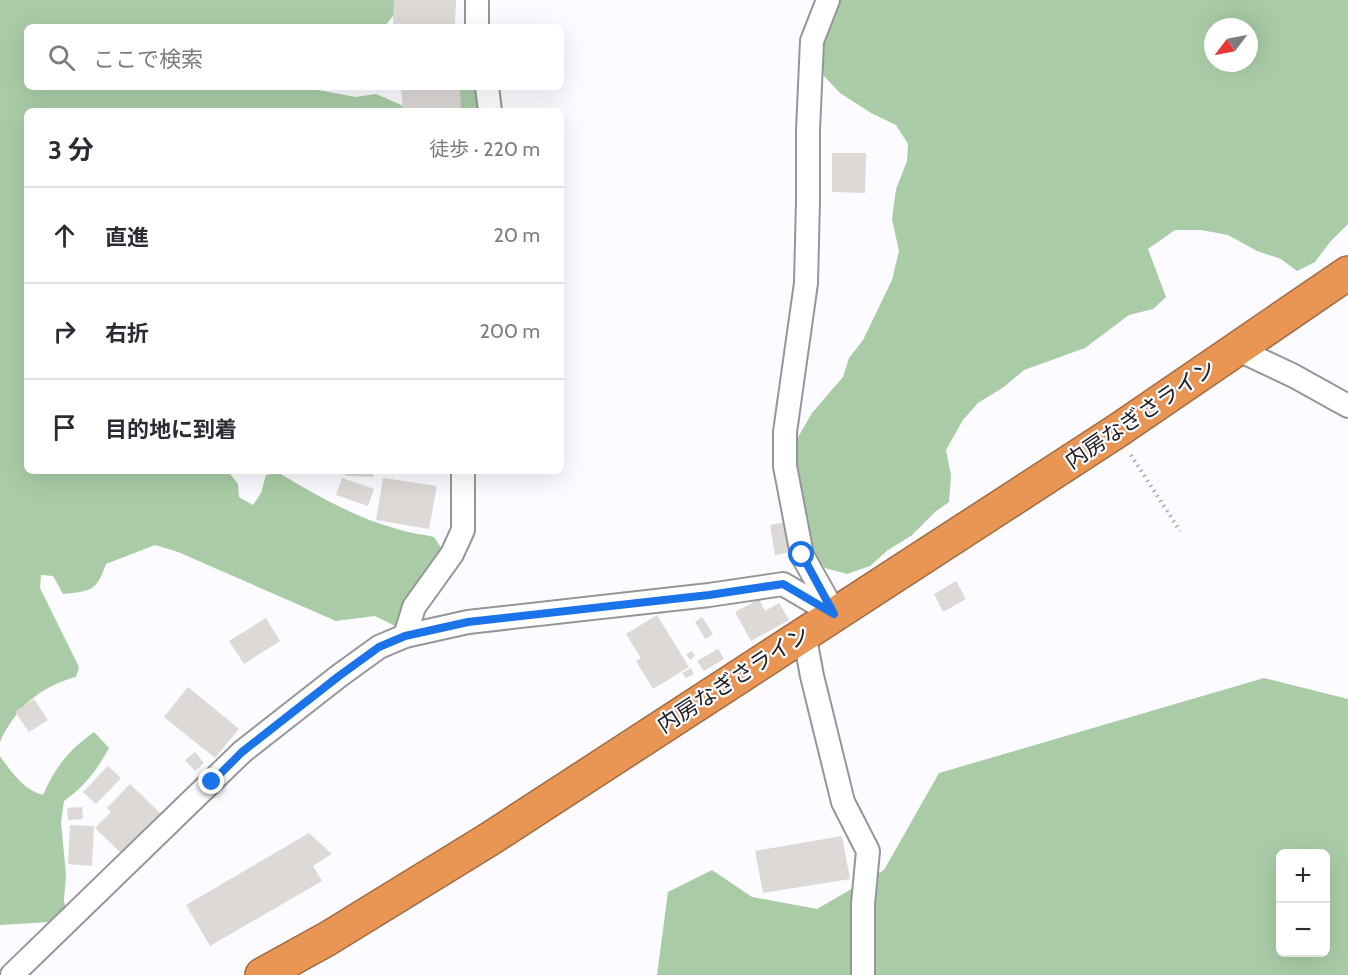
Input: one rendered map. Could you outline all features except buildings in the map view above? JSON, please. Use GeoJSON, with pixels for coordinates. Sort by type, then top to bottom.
{"type":"FeatureCollection","features":[{"type":"Feature","properties":{"kind":"highway","name":"内房なぎさライン"},"geometry":{"type":"LineString","coordinates":[[262,975],[327,939],[488,840],[1117,431],[1348,273]]}},
{"type":"Feature","properties":{"kind":"street"},"geometry":{"type":"LineString","coordinates":[[477,0],[477,24]]}},
{"type":"Feature","properties":{"kind":"street"},"geometry":{"type":"LineString","coordinates":[[828,0],[812,41],[807,130],[806,283],[784,432],[785,466],[802,555],[834,614]]}},
{"type":"Feature","properties":{"kind":"street"},"geometry":{"type":"LineString","coordinates":[[487,90],[490,108]]}},
{"type":"Feature","properties":{"kind":"street"},"geometry":{"type":"LineString","coordinates":[[1237,349],[1294,376],[1348,406]]}},
{"type":"Feature","properties":{"kind":"street"},"geometry":{"type":"LineString","coordinates":[[405,636],[414,607],[452,554],[463,530],[463,474]]}},
{"type":"Feature","properties":{"kind":"street"},"geometry":{"type":"LineString","coordinates":[[12,975],[242,752],[379,647],[405,636],[468,622],[709,595],[783,584],[834,614]]}},
{"type":"Feature","properties":{"kind":"street"},"geometry":{"type":"LineString","coordinates":[[804,633],[812,676],[843,802],[868,851],[863,904],[863,975]]}},
{"type":"Feature","properties":{"kind":"path"},"geometry":{"type":"LineString","coordinates":[[1117,431],[1180,531]]}},
{"type":"Feature","properties":{"kind":"green space"},"geometry":{"type":"Polygon","coordinates":[[[0,0],[416,0],[403,4],[386,24],[24,24],[24,90],[318,90],[356,97],[376,94],[408,108],[24,108],[24,474],[230,474],[238,484],[239,497],[253,505],[261,493],[266,475],[281,474],[366,519],[434,537],[442,549],[397,627],[375,616],[336,621],[178,552],[155,545],[106,564],[99,580],[86,591],[63,594],[53,576],[41,575],[40,588],[79,667],[76,677],[51,686],[30,700],[13,719],[0,742],[0,0]]]}},
{"type":"Feature","properties":{"kind":"green space"},"geometry":{"type":"Polygon","coordinates":[[[838,0],[1348,0],[1348,224],[1315,262],[1297,271],[1281,259],[1257,251],[1228,235],[1201,230],[1175,230],[1148,249],[1166,297],[1153,309],[1129,315],[1085,348],[1024,370],[1004,387],[978,403],[963,420],[946,450],[951,475],[949,502],[935,512],[911,536],[888,550],[870,566],[847,574],[825,568],[807,545],[790,451],[812,413],[843,377],[849,358],[863,340],[892,280],[899,251],[892,219],[896,189],[907,161],[908,144],[896,125],[871,113],[840,93],[824,76],[818,44],[838,0]]]}},
{"type":"Feature","properties":{"kind":"green space"},"geometry":{"type":"Polygon","coordinates":[[[456,90],[480,90],[483,108],[459,108],[456,90]]]}},
{"type":"Feature","properties":{"kind":"green space"},"geometry":{"type":"Polygon","coordinates":[[[1264,678],[1348,699],[1348,975],[657,975],[668,892],[712,870],[752,897],[817,909],[884,870],[939,773],[1264,678]]]}},
{"type":"Feature","properties":{"kind":"green space"},"geometry":{"type":"Polygon","coordinates":[[[94,732],[109,748],[90,777],[64,801],[61,822],[66,875],[64,900],[66,913],[50,922],[0,925],[0,756],[24,785],[43,795],[64,759],[94,732]]]}},
{"type":"Feature","properties":{"kind":"route"},"geometry":{"type":"LineString","coordinates":[[212,782],[242,752],[339,676],[379,647],[405,636],[468,622],[709,595],[783,584],[834,614],[802,555]]}}]}
